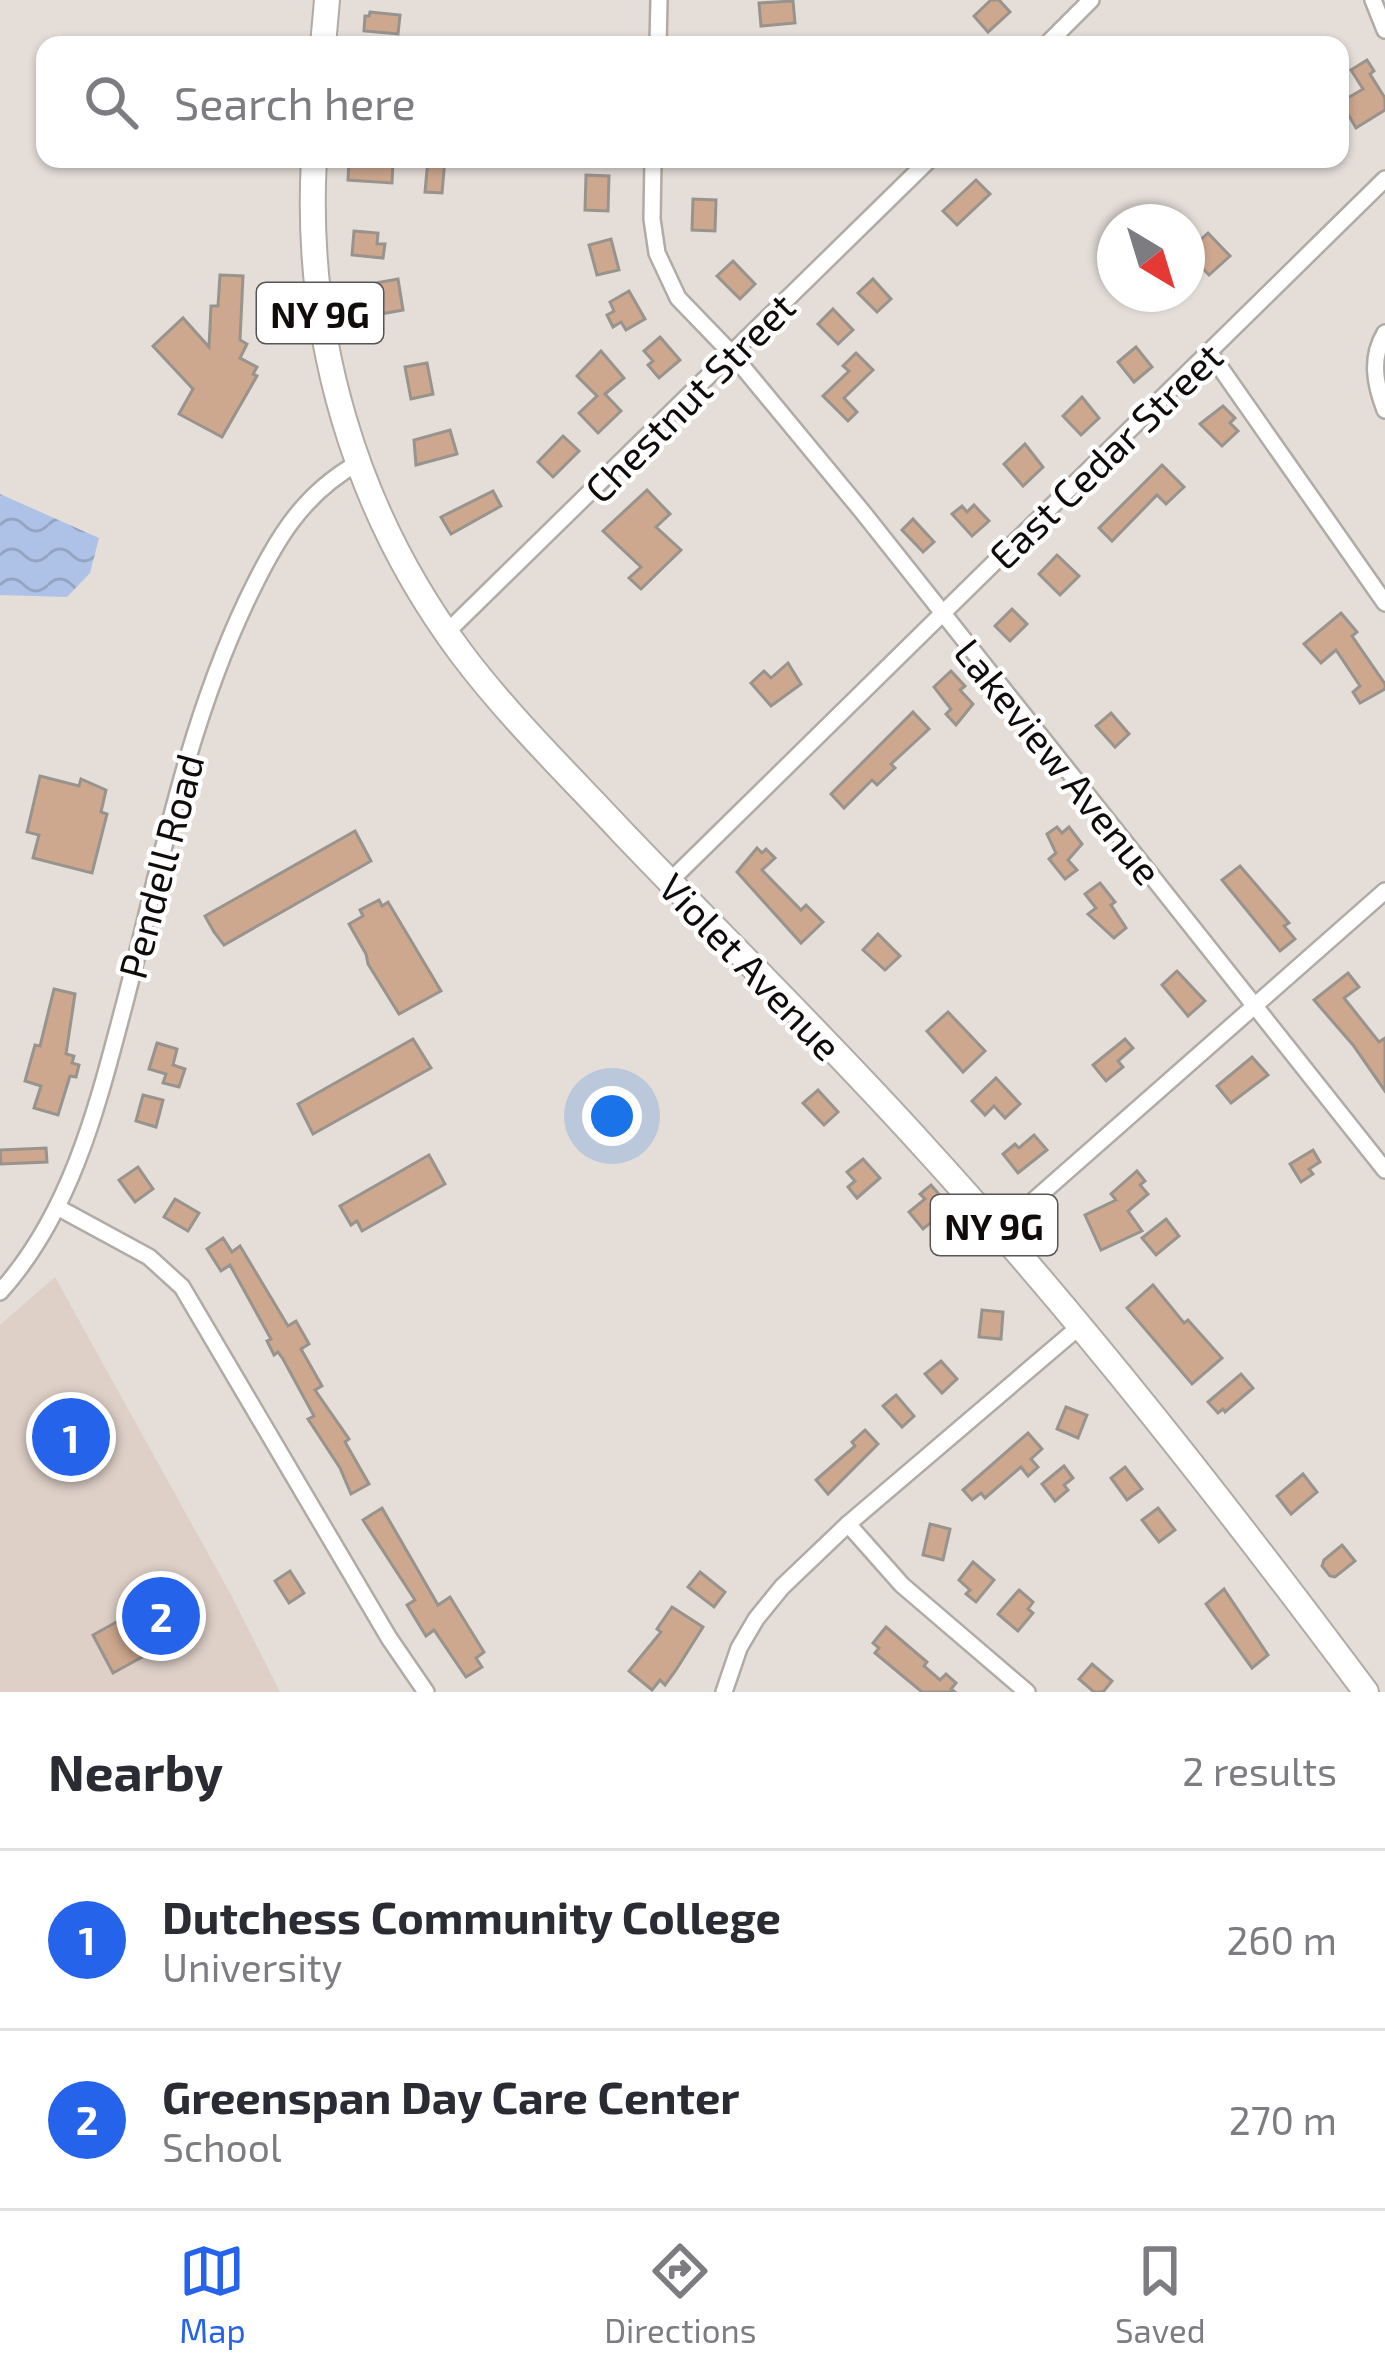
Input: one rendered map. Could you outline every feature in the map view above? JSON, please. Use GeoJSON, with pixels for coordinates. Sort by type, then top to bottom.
{"type":"FeatureCollection","features":[{"type":"Feature","properties":{"kind":"main road"},"geometry":{"type":"LineString","coordinates":[[324,36],[327,0]]}},
{"type":"Feature","properties":{"kind":"main road","name":"Violet Avenue"},"geometry":{"type":"LineString","coordinates":[[314,168],[314,260],[335,392],[358,463],[398,552],[446,633],[500,701],[924,1146],[999,1231],[1245,1530],[1370,1692]]}},
{"type":"Feature","properties":{"kind":"street"},"geometry":{"type":"LineString","coordinates":[[658,36],[659,0]]}},
{"type":"Feature","properties":{"kind":"street"},"geometry":{"type":"LineString","coordinates":[[1055,36],[1091,0]]}},
{"type":"Feature","properties":{"kind":"street"},"geometry":{"type":"LineString","coordinates":[[1372,0],[1385,30]]}},
{"type":"Feature","properties":{"kind":"street","name":"Lakeview Avenue"},"geometry":{"type":"LineString","coordinates":[[653,168],[652,219],[665,274],[678,298],[732,354],[1385,1170]]}},
{"type":"Feature","properties":{"kind":"street","name":"Chestnut Street"},"geometry":{"type":"LineString","coordinates":[[446,633],[921,168]]}},
{"type":"Feature","properties":{"kind":"street","name":"East Cedar Street"},"geometry":{"type":"LineString","coordinates":[[670,882],[1385,179]]}},
{"type":"Feature","properties":{"kind":"street"},"geometry":{"type":"LineString","coordinates":[[1385,333],[1375,375],[1385,410]]}},
{"type":"Feature","properties":{"kind":"street"},"geometry":{"type":"LineString","coordinates":[[1210,353],[1385,603]]}},
{"type":"Feature","properties":{"kind":"street","name":"Pendell Road"},"geometry":{"type":"LineString","coordinates":[[0,1292],[32,1252],[57,1207],[98,1097],[185,766],[213,678],[284,530],[312,495],[358,463]]}},
{"type":"Feature","properties":{"kind":"street"},"geometry":{"type":"LineString","coordinates":[[999,1231],[1385,891]]}},
{"type":"Feature","properties":{"kind":"street"},"geometry":{"type":"LineString","coordinates":[[57,1207],[149,1257],[182,1287],[389,1638],[426,1692]]}},
{"type":"Feature","properties":{"kind":"street"},"geometry":{"type":"LineString","coordinates":[[724,1692],[755,1619],[782,1587],[848,1524],[1079,1327]]}},
{"type":"Feature","properties":{"kind":"street"},"geometry":{"type":"LineString","coordinates":[[848,1524],[902,1585],[1028,1692]]}},
{"type":"Feature","properties":{"kind":"street"},"geometry":{"type":"LineString","coordinates":[[1370,1692],[1385,1680]]}},
{"type":"Feature","properties":{"kind":"shaded area"},"geometry":{"type":"Polygon","coordinates":[[[55,1277],[280,1692],[0,1692],[0,1325],[55,1277]]]}},
{"type":"Feature","properties":{"kind":"water"},"geometry":{"type":"Polygon","coordinates":[[[0,494],[99,538],[90,573],[67,597],[0,595],[0,494]]]}},
{"type":"Feature","properties":{"kind":"building"},"geometry":{"type":"Polygon","coordinates":[[[991,0],[999,0],[1010,12],[988,32],[974,16],[991,0]]]}},
{"type":"Feature","properties":{"kind":"building"},"geometry":{"type":"Polygon","coordinates":[[[793,1],[795,23],[761,26],[759,3],[793,1]]]}},
{"type":"Feature","properties":{"kind":"building"},"geometry":{"type":"Polygon","coordinates":[[[370,12],[400,15],[398,34],[364,31],[370,12]]]}},
{"type":"Feature","properties":{"kind":"building"},"geometry":{"type":"Polygon","coordinates":[[[1367,60],[1385,98],[1385,110],[1356,128],[1349,116],[1349,97],[1363,89],[1351,70],[1367,60]]]}},
{"type":"Feature","properties":{"kind":"building"},"geometry":{"type":"Polygon","coordinates":[[[349,168],[393,168],[392,183],[348,180],[349,168]]]}},
{"type":"Feature","properties":{"kind":"building"},"geometry":{"type":"Polygon","coordinates":[[[427,168],[444,168],[442,193],[425,192],[427,168]]]}},
{"type":"Feature","properties":{"kind":"building"},"geometry":{"type":"Polygon","coordinates":[[[586,175],[609,176],[608,211],[585,210],[586,175]]]}},
{"type":"Feature","properties":{"kind":"building"},"geometry":{"type":"Polygon","coordinates":[[[976,180],[990,194],[957,225],[943,211],[976,180]]]}},
{"type":"Feature","properties":{"kind":"building"},"geometry":{"type":"Polygon","coordinates":[[[693,199],[716,200],[715,231],[692,230],[693,199]]]}},
{"type":"Feature","properties":{"kind":"building"},"geometry":{"type":"Polygon","coordinates":[[[354,231],[378,233],[377,244],[385,244],[383,258],[352,255],[354,231]]]}},
{"type":"Feature","properties":{"kind":"building"},"geometry":{"type":"Polygon","coordinates":[[[1208,233],[1230,256],[1209,275],[1205,271],[1208,233]]]}},
{"type":"Feature","properties":{"kind":"building"},"geometry":{"type":"Polygon","coordinates":[[[611,239],[619,270],[597,275],[589,245],[611,239]]]}},
{"type":"Feature","properties":{"kind":"building"},"geometry":{"type":"Polygon","coordinates":[[[733,261],[755,284],[740,299],[717,276],[733,261]]]}},
{"type":"Feature","properties":{"kind":"building"},"geometry":{"type":"Polygon","coordinates":[[[220,275],[243,276],[240,340],[247,344],[240,358],[257,367],[253,374],[257,376],[222,437],[179,414],[193,389],[153,346],[183,318],[209,347],[211,306],[218,306],[220,275]]]}},
{"type":"Feature","properties":{"kind":"building"},"geometry":{"type":"Polygon","coordinates":[[[398,279],[403,310],[381,314],[376,283],[398,279]]]}},
{"type":"Feature","properties":{"kind":"building"},"geometry":{"type":"Polygon","coordinates":[[[873,279],[891,299],[877,312],[858,293],[873,279]]]}},
{"type":"Feature","properties":{"kind":"building"},"geometry":{"type":"Polygon","coordinates":[[[629,291],[645,319],[626,330],[621,322],[613,327],[607,315],[614,311],[610,302],[629,291]]]}},
{"type":"Feature","properties":{"kind":"building"},"geometry":{"type":"Polygon","coordinates":[[[833,309],[853,330],[838,344],[818,324],[833,309]]]}},
{"type":"Feature","properties":{"kind":"building"},"geometry":{"type":"Polygon","coordinates":[[[660,337],[680,360],[659,378],[644,351],[660,337]]]}},
{"type":"Feature","properties":{"kind":"building"},"geometry":{"type":"Polygon","coordinates":[[[1136,347],[1152,367],[1134,382],[1118,362],[1136,347]]]}},
{"type":"Feature","properties":{"kind":"building"},"geometry":{"type":"Polygon","coordinates":[[[601,351],[624,378],[605,394],[621,411],[598,433],[579,413],[597,396],[577,376],[601,351]]]}},
{"type":"Feature","properties":{"kind":"building"},"geometry":{"type":"Polygon","coordinates":[[[856,353],[873,370],[844,398],[857,412],[848,421],[823,396],[849,371],[843,366],[856,353]]]}},
{"type":"Feature","properties":{"kind":"building"},"geometry":{"type":"Polygon","coordinates":[[[427,363],[433,394],[411,399],[405,367],[427,363]]]}},
{"type":"Feature","properties":{"kind":"building"},"geometry":{"type":"Polygon","coordinates":[[[1082,397],[1099,418],[1081,435],[1063,416],[1082,397]]]}},
{"type":"Feature","properties":{"kind":"building"},"geometry":{"type":"Polygon","coordinates":[[[1223,406],[1235,418],[1230,423],[1238,431],[1222,446],[1200,424],[1223,406]]]}},
{"type":"Feature","properties":{"kind":"building"},"geometry":{"type":"Polygon","coordinates":[[[450,430],[457,454],[416,465],[414,440],[450,430]]]}},
{"type":"Feature","properties":{"kind":"building"},"geometry":{"type":"Polygon","coordinates":[[[563,436],[579,451],[553,477],[538,462],[563,436]]]}},
{"type":"Feature","properties":{"kind":"building"},"geometry":{"type":"Polygon","coordinates":[[[1025,444],[1043,467],[1023,486],[1004,464],[1025,444]]]}},
{"type":"Feature","properties":{"kind":"building"},"geometry":{"type":"Polygon","coordinates":[[[1162,465],[1184,487],[1166,504],[1157,495],[1112,541],[1099,528],[1162,465]]]}},
{"type":"Feature","properties":{"kind":"building"},"geometry":{"type":"Polygon","coordinates":[[[647,490],[670,514],[656,527],[681,550],[641,589],[629,578],[641,567],[603,531],[647,490]]]}},
{"type":"Feature","properties":{"kind":"building"},"geometry":{"type":"Polygon","coordinates":[[[493,491],[501,506],[451,534],[441,517],[493,491]]]}},
{"type":"Feature","properties":{"kind":"building"},"geometry":{"type":"Polygon","coordinates":[[[974,505],[989,521],[972,536],[952,514],[962,506],[967,512],[974,505]]]}},
{"type":"Feature","properties":{"kind":"building"},"geometry":{"type":"Polygon","coordinates":[[[913,519],[934,542],[923,552],[902,530],[913,519]]]}},
{"type":"Feature","properties":{"kind":"building"},"geometry":{"type":"Polygon","coordinates":[[[1057,555],[1079,576],[1060,595],[1039,574],[1057,555]]]}},
{"type":"Feature","properties":{"kind":"building"},"geometry":{"type":"Polygon","coordinates":[[[1012,609],[1027,624],[1010,641],[995,626],[1012,609]]]}},
{"type":"Feature","properties":{"kind":"building"},"geometry":{"type":"Polygon","coordinates":[[[1341,613],[1385,684],[1385,689],[1360,703],[1353,692],[1360,686],[1336,650],[1321,663],[1304,644],[1341,613]]]}},
{"type":"Feature","properties":{"kind":"building"},"geometry":{"type":"Polygon","coordinates":[[[788,663],[801,684],[771,706],[751,683],[764,671],[771,678],[788,663]]]}},
{"type":"Feature","properties":{"kind":"building"},"geometry":{"type":"Polygon","coordinates":[[[951,671],[973,704],[956,725],[946,714],[951,709],[934,687],[951,671]]]}},
{"type":"Feature","properties":{"kind":"building"},"geometry":{"type":"Polygon","coordinates":[[[913,712],[929,729],[891,764],[895,768],[877,785],[872,780],[844,808],[831,794],[913,712]]]}},
{"type":"Feature","properties":{"kind":"building"},"geometry":{"type":"Polygon","coordinates":[[[1111,713],[1129,734],[1115,747],[1096,726],[1111,713]]]}},
{"type":"Feature","properties":{"kind":"building"},"geometry":{"type":"Polygon","coordinates":[[[40,776],[79,786],[81,779],[106,790],[101,812],[107,814],[92,873],[33,858],[39,835],[27,832],[40,776]]]}},
{"type":"Feature","properties":{"kind":"building"},"geometry":{"type":"Polygon","coordinates":[[[1057,827],[1062,833],[1069,827],[1082,844],[1068,860],[1077,870],[1065,879],[1049,859],[1056,853],[1047,834],[1057,827]]]}},
{"type":"Feature","properties":{"kind":"building"},"geometry":{"type":"Polygon","coordinates":[[[355,831],[371,861],[224,945],[205,916],[355,831]]]}},
{"type":"Feature","properties":{"kind":"building"},"geometry":{"type":"Polygon","coordinates":[[[757,848],[775,858],[762,870],[801,910],[806,905],[823,922],[801,943],[737,872],[757,848]]]}},
{"type":"Feature","properties":{"kind":"building"},"geometry":{"type":"Polygon","coordinates":[[[1240,866],[1289,923],[1284,926],[1295,939],[1280,951],[1222,880],[1240,866]]]}},
{"type":"Feature","properties":{"kind":"building"},"geometry":{"type":"Polygon","coordinates":[[[1100,883],[1126,928],[1114,938],[1088,914],[1096,908],[1085,894],[1100,883]]]}},
{"type":"Feature","properties":{"kind":"building"},"geometry":{"type":"Polygon","coordinates":[[[379,900],[382,906],[388,902],[441,991],[399,1014],[349,924],[363,916],[360,910],[379,900]]]}},
{"type":"Feature","properties":{"kind":"building"},"geometry":{"type":"Polygon","coordinates":[[[878,934],[900,956],[885,970],[863,950],[878,934]]]}},
{"type":"Feature","properties":{"kind":"building"},"geometry":{"type":"Polygon","coordinates":[[[1177,971],[1205,1001],[1188,1016],[1162,985],[1177,971]]]}},
{"type":"Feature","properties":{"kind":"building"},"geometry":{"type":"Polygon","coordinates":[[[1348,973],[1359,987],[1344,998],[1379,1042],[1385,1038],[1385,1091],[1314,1000],[1348,973]]]}},
{"type":"Feature","properties":{"kind":"building"},"geometry":{"type":"Polygon","coordinates":[[[54,989],[75,994],[66,1054],[74,1056],[72,1063],[79,1065],[76,1077],[70,1076],[58,1115],[34,1108],[41,1086],[25,1081],[35,1045],[40,1046],[54,989]]]}},
{"type":"Feature","properties":{"kind":"building"},"geometry":{"type":"Polygon","coordinates":[[[948,1012],[985,1051],[963,1072],[927,1031],[948,1012]]]}},
{"type":"Feature","properties":{"kind":"building"},"geometry":{"type":"Polygon","coordinates":[[[413,1039],[431,1068],[313,1134],[298,1104],[413,1039]]]}},
{"type":"Feature","properties":{"kind":"building"},"geometry":{"type":"Polygon","coordinates":[[[1125,1039],[1133,1048],[1118,1061],[1123,1067],[1106,1081],[1093,1065],[1125,1039]]]}},
{"type":"Feature","properties":{"kind":"building"},"geometry":{"type":"Polygon","coordinates":[[[157,1043],[177,1049],[173,1065],[185,1069],[179,1087],[163,1083],[166,1074],[149,1069],[157,1043]]]}},
{"type":"Feature","properties":{"kind":"building"},"geometry":{"type":"Polygon","coordinates":[[[1252,1057],[1268,1075],[1231,1103],[1217,1086],[1252,1057]]]}},
{"type":"Feature","properties":{"kind":"building"},"geometry":{"type":"Polygon","coordinates":[[[996,1078],[1020,1104],[1005,1118],[994,1106],[985,1115],[972,1101],[996,1078]]]}},
{"type":"Feature","properties":{"kind":"building"},"geometry":{"type":"Polygon","coordinates":[[[818,1090],[838,1112],[824,1125],[803,1103],[818,1090]]]}},
{"type":"Feature","properties":{"kind":"building"},"geometry":{"type":"Polygon","coordinates":[[[143,1095],[163,1100],[156,1127],[136,1121],[143,1095]]]}},
{"type":"Feature","properties":{"kind":"building"},"geometry":{"type":"Polygon","coordinates":[[[1034,1135],[1047,1150],[1018,1173],[1003,1154],[1034,1135]]]}},
{"type":"Feature","properties":{"kind":"building"},"geometry":{"type":"Polygon","coordinates":[[[46,1148],[47,1162],[1,1164],[0,1150],[46,1148]]]}},
{"type":"Feature","properties":{"kind":"building"},"geometry":{"type":"Polygon","coordinates":[[[1313,1150],[1320,1162],[1301,1182],[1290,1164],[1313,1150]]]}},
{"type":"Feature","properties":{"kind":"building"},"geometry":{"type":"Polygon","coordinates":[[[429,1155],[445,1184],[362,1231],[357,1221],[351,1225],[340,1206],[429,1155]]]}},
{"type":"Feature","properties":{"kind":"building"},"geometry":{"type":"Polygon","coordinates":[[[863,1159],[880,1178],[857,1198],[848,1187],[855,1181],[847,1172],[863,1159]]]}},
{"type":"Feature","properties":{"kind":"building"},"geometry":{"type":"Polygon","coordinates":[[[138,1167],[153,1189],[135,1202],[119,1180],[138,1167]]]}},
{"type":"Feature","properties":{"kind":"building"},"geometry":{"type":"Polygon","coordinates":[[[1137,1171],[1148,1194],[1128,1211],[1142,1231],[1101,1250],[1085,1215],[1116,1200],[1111,1194],[1137,1171]]]}},
{"type":"Feature","properties":{"kind":"building"},"geometry":{"type":"Polygon","coordinates":[[[931,1185],[950,1207],[923,1229],[909,1212],[925,1199],[920,1194],[931,1185]]]}},
{"type":"Feature","properties":{"kind":"building"},"geometry":{"type":"Polygon","coordinates":[[[175,1199],[199,1213],[188,1231],[164,1217],[175,1199]]]}},
{"type":"Feature","properties":{"kind":"building"},"geometry":{"type":"Polygon","coordinates":[[[1166,1219],[1179,1236],[1156,1255],[1142,1238],[1166,1219]]]}},
{"type":"Feature","properties":{"kind":"building"},"geometry":{"type":"Polygon","coordinates":[[[223,1238],[232,1252],[240,1246],[288,1326],[296,1321],[309,1344],[301,1349],[322,1386],[315,1390],[349,1439],[345,1442],[369,1484],[351,1494],[308,1419],[314,1416],[283,1359],[278,1352],[274,1355],[267,1341],[271,1339],[230,1265],[221,1271],[207,1249],[223,1238]]]}},
{"type":"Feature","properties":{"kind":"building"},"geometry":{"type":"Polygon","coordinates":[[[1153,1285],[1222,1358],[1192,1384],[1127,1308],[1153,1285]]]}},
{"type":"Feature","properties":{"kind":"building"},"geometry":{"type":"Polygon","coordinates":[[[982,1310],[1003,1312],[1001,1339],[979,1337],[982,1310]]]}},
{"type":"Feature","properties":{"kind":"building"},"geometry":{"type":"Polygon","coordinates":[[[941,1361],[957,1379],[942,1393],[925,1374],[941,1361]]]}},
{"type":"Feature","properties":{"kind":"building"},"geometry":{"type":"Polygon","coordinates":[[[1241,1374],[1253,1388],[1218,1413],[1208,1402],[1241,1374]]]}},
{"type":"Feature","properties":{"kind":"building"},"geometry":{"type":"Polygon","coordinates":[[[896,1395],[914,1416],[902,1427],[883,1406],[896,1395]]]}},
{"type":"Feature","properties":{"kind":"building"},"geometry":{"type":"Polygon","coordinates":[[[1066,1407],[1087,1415],[1078,1438],[1057,1429],[1066,1407]]]}},
{"type":"Feature","properties":{"kind":"building"},"geometry":{"type":"Polygon","coordinates":[[[865,1430],[878,1444],[828,1494],[816,1480],[855,1446],[852,1442],[865,1430]]]}},
{"type":"Feature","properties":{"kind":"building"},"geometry":{"type":"Polygon","coordinates":[[[1028,1433],[1042,1449],[1031,1459],[1038,1467],[1028,1476],[1021,1467],[985,1498],[981,1493],[972,1500],[963,1490],[1028,1433]]]}},
{"type":"Feature","properties":{"kind":"building"},"geometry":{"type":"Polygon","coordinates":[[[1064,1466],[1073,1478],[1055,1501],[1042,1484],[1064,1466]]]}},
{"type":"Feature","properties":{"kind":"building"},"geometry":{"type":"Polygon","coordinates":[[[1125,1467],[1142,1489],[1127,1500],[1111,1478],[1125,1467]]]}},
{"type":"Feature","properties":{"kind":"building"},"geometry":{"type":"Polygon","coordinates":[[[1303,1474],[1317,1492],[1291,1514],[1277,1496],[1303,1474]]]}},
{"type":"Feature","properties":{"kind":"building"},"geometry":{"type":"Polygon","coordinates":[[[382,1508],[438,1605],[450,1597],[484,1652],[476,1658],[482,1667],[466,1677],[434,1630],[426,1636],[407,1605],[415,1600],[363,1520],[382,1508]]]}},
{"type":"Feature","properties":{"kind":"building"},"geometry":{"type":"Polygon","coordinates":[[[1158,1508],[1175,1530],[1159,1542],[1142,1520],[1158,1508]]]}},
{"type":"Feature","properties":{"kind":"building"},"geometry":{"type":"Polygon","coordinates":[[[930,1524],[950,1529],[943,1560],[923,1555],[930,1524]]]}},
{"type":"Feature","properties":{"kind":"building"},"geometry":{"type":"Polygon","coordinates":[[[1342,1545],[1355,1561],[1330,1576],[1322,1566],[1324,1560],[1342,1545]]]}},
{"type":"Feature","properties":{"kind":"building"},"geometry":{"type":"Polygon","coordinates":[[[973,1562],[994,1580],[976,1602],[959,1580],[973,1562]]]}},
{"type":"Feature","properties":{"kind":"building"},"geometry":{"type":"Polygon","coordinates":[[[290,1571],[304,1593],[289,1603],[275,1581],[290,1571]]]}},
{"type":"Feature","properties":{"kind":"building"},"geometry":{"type":"Polygon","coordinates":[[[700,1572],[725,1592],[714,1607],[688,1587],[700,1572]]]}},
{"type":"Feature","properties":{"kind":"building"},"geometry":{"type":"Polygon","coordinates":[[[176,1589],[197,1627],[113,1673],[93,1635],[176,1589]]]}},
{"type":"Feature","properties":{"kind":"building"},"geometry":{"type":"Polygon","coordinates":[[[1224,1589],[1268,1655],[1252,1668],[1206,1604],[1224,1589]]]}},
{"type":"Feature","properties":{"kind":"building"},"geometry":{"type":"Polygon","coordinates":[[[1019,1590],[1033,1602],[1028,1609],[1033,1613],[1018,1631],[998,1614],[1019,1590]]]}},
{"type":"Feature","properties":{"kind":"building"},"geometry":{"type":"Polygon","coordinates":[[[672,1607],[703,1627],[665,1685],[660,1680],[652,1690],[629,1671],[661,1632],[657,1629],[672,1607]]]}},
{"type":"Feature","properties":{"kind":"building"},"geometry":{"type":"Polygon","coordinates":[[[886,1627],[927,1662],[924,1666],[940,1680],[946,1674],[956,1683],[951,1689],[955,1692],[922,1692],[875,1653],[879,1648],[873,1643],[886,1627]]]}},
{"type":"Feature","properties":{"kind":"building"},"geometry":{"type":"Polygon","coordinates":[[[1092,1664],[1112,1681],[1103,1692],[1094,1692],[1079,1679],[1092,1664]]]}},
{"type":"Feature","properties":{"kind":"place","name":"Dutchess Community College"},"geometry":{"type":"Point","coordinates":[71,1437]}},
{"type":"Feature","properties":{"kind":"place","name":"Greenspan Day Care Center"},"geometry":{"type":"Point","coordinates":[161,1616]}}]}
